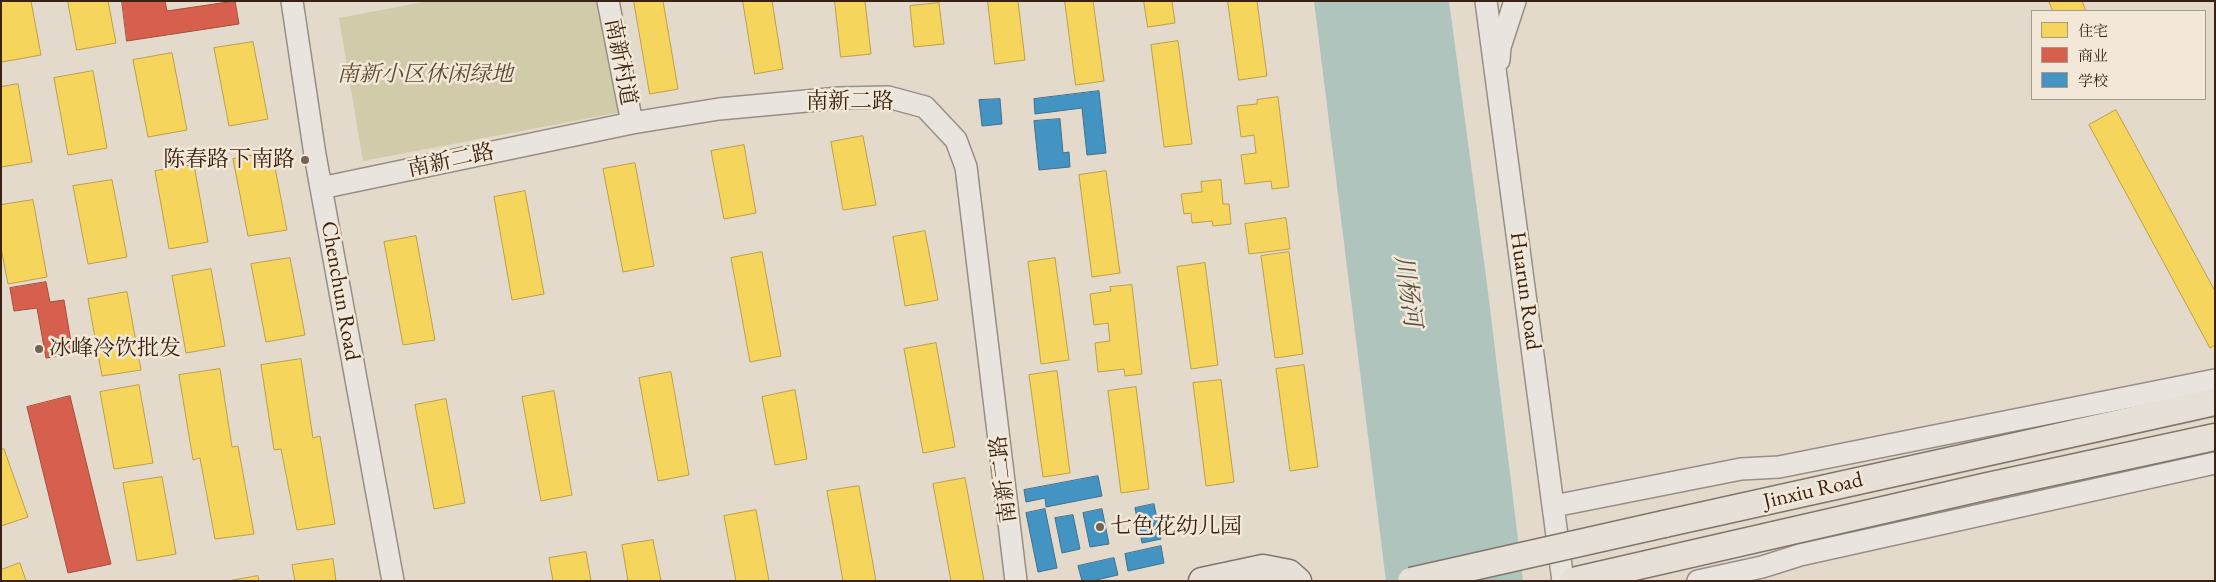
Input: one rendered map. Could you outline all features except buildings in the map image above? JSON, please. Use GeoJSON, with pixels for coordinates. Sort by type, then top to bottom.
{"type":"FeatureCollection","features":[{"type":"Feature","properties":{"kind":"main road","name":"Jinxiu Road"},"geometry":{"type":"LineString","coordinates":[[1411,581],[2215,402]]}},
{"type":"Feature","properties":{"kind":"main road","name":"Jinxiu Road"},"geometry":{"type":"LineString","coordinates":[[1573,581],[1988,486],[2215,437]]}},
{"type":"Feature","properties":{"kind":"main road"},"geometry":{"type":"LineString","coordinates":[[1202,581],[1263,568],[1289,573],[1298,581]]}},
{"type":"Feature","properties":{"kind":"street","name":"Chenchun Road"},"geometry":{"type":"LineString","coordinates":[[292,1],[321,188],[393,581]]}},
{"type":"Feature","properties":{"kind":"street","name":"南新村道"},"geometry":{"type":"LineString","coordinates":[[608,1],[632,123]]}},
{"type":"Feature","properties":{"kind":"street","name":"Huarun Road"},"geometry":{"type":"LineString","coordinates":[[1486,1],[1563,581]]}},
{"type":"Feature","properties":{"kind":"street"},"geometry":{"type":"LineString","coordinates":[[1496,80],[1500,47],[1515,1]]}},
{"type":"Feature","properties":{"kind":"street","name":"南新二路"},"geometry":{"type":"LineString","coordinates":[[321,188],[632,123],[719,109],[839,98],[888,97],[925,107],[956,140],[966,167],[1016,581]]}},
{"type":"Feature","properties":{"kind":"street"},"geometry":{"type":"LineString","coordinates":[[1554,506],[1740,469],[1779,467],[2215,380]]}},
{"type":"Feature","properties":{"kind":"street"},"geometry":{"type":"LineString","coordinates":[[1698,581],[1762,567],[1800,554],[2215,463]]}},
{"type":"Feature","properties":{"kind":"green space","name":"南新小区休闲绿地"},"geometry":{"type":"Polygon","coordinates":[[[429,1],[606,1],[627,111],[363,161],[339,18],[429,1]]]}},
{"type":"Feature","properties":{"kind":"water","name":"川杨河"},"geometry":{"type":"Polygon","coordinates":[[[1314,1],[1449,1],[1487,284],[1523,581],[1386,581],[1314,1]]]}},
{"type":"Feature","properties":{"kind":"place","name":"陈春路下南路"},"geometry":{"type":"Point","coordinates":[305,160]}},
{"type":"Feature","properties":{"kind":"place","name":"冰峰冷饮批发"},"geometry":{"type":"Point","coordinates":[39,349]}},
{"type":"Feature","properties":{"kind":"place","name":"七色花幼儿园"},"geometry":{"type":"Point","coordinates":[1100,527]}}]}
